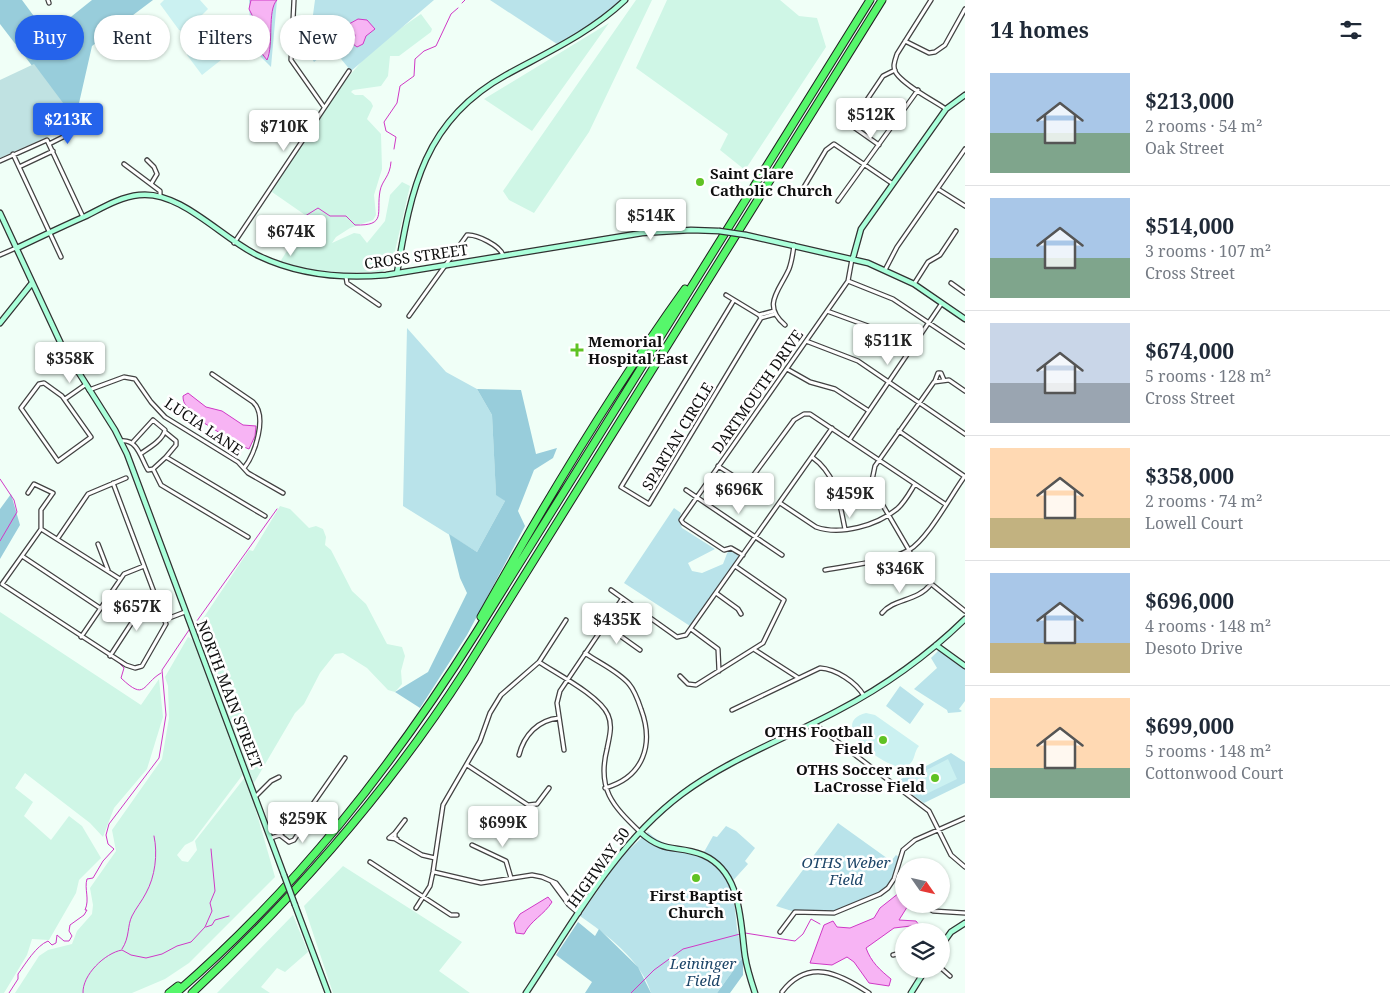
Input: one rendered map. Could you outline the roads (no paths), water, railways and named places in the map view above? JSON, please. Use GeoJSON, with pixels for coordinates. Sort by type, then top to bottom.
{"type":"FeatureCollection","features":[{"type":"Feature","properties":{"kind":"highway"},"geometry":{"type":"LineString","coordinates":[[176,993],[256,917],[314,855],[360,801],[425,713],[870,0]]}},
{"type":"Feature","properties":{"kind":"highway"},"geometry":{"type":"LineString","coordinates":[[192,993],[264,924],[308,878],[362,816],[420,739],[882,0]]}},
{"type":"Feature","properties":{"kind":"highway"},"geometry":{"type":"LineString","coordinates":[[425,713],[567,466],[625,377],[714,250]]}},
{"type":"Feature","properties":{"kind":"highway"},"geometry":{"type":"LineString","coordinates":[[168,993],[198,973]]}},
{"type":"Feature","properties":{"kind":"main road"},"geometry":{"type":"LineString","coordinates":[[397,273],[412,194],[427,155],[446,125],[483,90],[584,33],[625,0]]}},
{"type":"Feature","properties":{"kind":"main road"},"geometry":{"type":"LineString","coordinates":[[853,258],[861,229],[946,109],[965,95]]}},
{"type":"Feature","properties":{"kind":"main road","name":"CROSS STREET"},"geometry":{"type":"LineString","coordinates":[[17,248],[130,196],[148,194],[160,196],[177,203],[234,243],[275,263],[305,272],[346,277],[397,273],[642,233],[691,230],[719,231],[853,258],[885,270],[914,284],[965,319]]}},
{"type":"Feature","properties":{"kind":"main road","name":"NORTH MAIN STREET"},"geometry":{"type":"LineString","coordinates":[[0,213],[62,346],[121,441],[328,993]]}},
{"type":"Feature","properties":{"kind":"main road"},"geometry":{"type":"LineString","coordinates":[[0,323],[32,283]]}},
{"type":"Feature","properties":{"kind":"main road","name":"HIGHWAY 50"},"geometry":{"type":"LineString","coordinates":[[526,993],[578,912],[610,868],[640,832],[672,802],[695,785],[736,762],[813,724],[864,696],[936,645],[965,619]]}},
{"type":"Feature","properties":{"kind":"main road"},"geometry":{"type":"LineString","coordinates":[[936,645],[965,666]]}},
{"type":"Feature","properties":{"kind":"main road"},"geometry":{"type":"LineString","coordinates":[[640,832],[658,846],[703,855],[714,861],[726,873],[734,889],[746,958],[755,993]]}},
{"type":"Feature","properties":{"kind":"main road"},"geometry":{"type":"LineString","coordinates":[[950,933],[965,923]]}},
{"type":"Feature","properties":{"kind":"main road"},"geometry":{"type":"LineString","coordinates":[[910,993],[920,978]]}},
{"type":"Feature","properties":{"kind":"street"},"geometry":{"type":"LineString","coordinates":[[294,0],[291,60],[324,107]]}},
{"type":"Feature","properties":{"kind":"street"},"geometry":{"type":"LineString","coordinates":[[931,0],[894,61],[895,70],[903,79],[946,109]]}},
{"type":"Feature","properties":{"kind":"street"},"geometry":{"type":"LineString","coordinates":[[905,41],[929,53],[940,50],[945,45],[965,9]]}},
{"type":"Feature","properties":{"kind":"street"},"geometry":{"type":"LineString","coordinates":[[879,144],[852,126],[852,122],[883,76],[895,70]]}},
{"type":"Feature","properties":{"kind":"street"},"geometry":{"type":"LineString","coordinates":[[234,243],[349,71]]}},
{"type":"Feature","properties":{"kind":"street"},"geometry":{"type":"LineString","coordinates":[[838,202],[918,90]]}},
{"type":"Feature","properties":{"kind":"street"},"geometry":{"type":"LineString","coordinates":[[0,161],[44,140],[48,142],[79,129]]}},
{"type":"Feature","properties":{"kind":"street"},"geometry":{"type":"LineString","coordinates":[[48,142],[83,217]]}},
{"type":"Feature","properties":{"kind":"street"},"geometry":{"type":"LineString","coordinates":[[804,187],[832,144],[840,146],[893,184]]}},
{"type":"Feature","properties":{"kind":"street"},"geometry":{"type":"LineString","coordinates":[[885,270],[897,247],[965,149]]}},
{"type":"Feature","properties":{"kind":"street"},"geometry":{"type":"LineString","coordinates":[[19,167],[52,152]]}},
{"type":"Feature","properties":{"kind":"street"},"geometry":{"type":"LineString","coordinates":[[13,154],[61,257]]}},
{"type":"Feature","properties":{"kind":"street"},"geometry":{"type":"LineString","coordinates":[[147,160],[154,167],[156,174],[151,184]]}},
{"type":"Feature","properties":{"kind":"street"},"geometry":{"type":"LineString","coordinates":[[124,164],[160,191],[160,196]]}},
{"type":"Feature","properties":{"kind":"street"},"geometry":{"type":"LineString","coordinates":[[938,189],[965,206]]}},
{"type":"Feature","properties":{"kind":"street"},"geometry":{"type":"LineString","coordinates":[[914,284],[928,262],[940,255],[956,231]]}},
{"type":"Feature","properties":{"kind":"street"},"geometry":{"type":"LineString","coordinates":[[409,316],[465,237],[469,235],[500,250],[503,255]]}},
{"type":"Feature","properties":{"kind":"street"},"geometry":{"type":"LineString","coordinates":[[785,325],[774,312],[776,292],[789,268],[794,245]]}},
{"type":"Feature","properties":{"kind":"street","name":"CROSS STREET"},"geometry":{"type":"LineString","coordinates":[[0,255],[17,248]]}},
{"type":"Feature","properties":{"kind":"street","name":"DARTMOUTH DRIVE"},"geometry":{"type":"LineString","coordinates":[[743,555],[731,548],[724,550],[717,547],[681,522],[696,497],[848,281],[853,258]]}},
{"type":"Feature","properties":{"kind":"street"},"geometry":{"type":"LineString","coordinates":[[346,277],[346,283],[379,305]]}},
{"type":"Feature","properties":{"kind":"street"},"geometry":{"type":"LineString","coordinates":[[848,281],[884,295],[929,322],[965,347]]}},
{"type":"Feature","properties":{"kind":"street"},"geometry":{"type":"LineString","coordinates":[[950,283],[965,293]]}},
{"type":"Feature","properties":{"kind":"street"},"geometry":{"type":"LineString","coordinates":[[726,295],[760,317],[774,312]]}},
{"type":"Feature","properties":{"kind":"street","name":"SPARTAN CIRCLE"},"geometry":{"type":"LineString","coordinates":[[734,300],[621,486],[649,504],[760,317]]}},
{"type":"Feature","properties":{"kind":"street"},"geometry":{"type":"LineString","coordinates":[[850,439],[942,303]]}},
{"type":"Feature","properties":{"kind":"street"},"geometry":{"type":"LineString","coordinates":[[827,311],[868,326],[908,352]]}},
{"type":"Feature","properties":{"kind":"street"},"geometry":{"type":"LineString","coordinates":[[806,341],[858,361],[965,434]]}},
{"type":"Feature","properties":{"kind":"street"},"geometry":{"type":"LineString","coordinates":[[787,369],[810,382],[835,389],[869,411]]}},
{"type":"Feature","properties":{"kind":"street"},"geometry":{"type":"LineString","coordinates":[[944,380],[941,373],[938,373],[935,381],[880,459],[872,474],[871,485],[887,516],[909,550],[919,574],[965,611]]}},
{"type":"Feature","properties":{"kind":"street"},"geometry":{"type":"LineString","coordinates":[[212,374],[258,407],[260,427],[244,468]]}},
{"type":"Feature","properties":{"kind":"street","name":"LUCIA LANE"},"geometry":{"type":"LineString","coordinates":[[90,390],[124,378],[135,379],[160,413],[238,462],[248,473],[283,493]]}},
{"type":"Feature","properties":{"kind":"street"},"geometry":{"type":"LineString","coordinates":[[935,381],[944,380],[952,382],[965,391]]}},
{"type":"Feature","properties":{"kind":"street"},"geometry":{"type":"LineString","coordinates":[[41,383],[46,384],[64,399],[91,437],[58,461],[21,408],[41,383]]}},
{"type":"Feature","properties":{"kind":"street"},"geometry":{"type":"LineString","coordinates":[[64,399],[86,384]]}},
{"type":"Feature","properties":{"kind":"street"},"geometry":{"type":"LineString","coordinates":[[718,466],[743,482],[750,480],[798,416],[810,414],[945,504]]}},
{"type":"Feature","properties":{"kind":"street"},"geometry":{"type":"LineString","coordinates":[[132,443],[153,418],[176,441],[176,445],[152,470]]}},
{"type":"Feature","properties":{"kind":"street"},"geometry":{"type":"LineString","coordinates":[[142,422],[145,428]]}},
{"type":"Feature","properties":{"kind":"street"},"geometry":{"type":"LineString","coordinates":[[611,590],[677,637],[684,636],[691,629],[832,428]]}},
{"type":"Feature","properties":{"kind":"street"},"geometry":{"type":"LineString","coordinates":[[135,431],[138,436]]}},
{"type":"Feature","properties":{"kind":"street"},"geometry":{"type":"LineString","coordinates":[[826,570],[889,557],[909,550],[924,536],[965,476],[899,431]]}},
{"type":"Feature","properties":{"kind":"street"},"geometry":{"type":"LineString","coordinates":[[140,454],[156,442],[165,432]]}},
{"type":"Feature","properties":{"kind":"street"},"geometry":{"type":"LineString","coordinates":[[121,441],[132,443],[148,470],[152,470],[161,485],[248,537]]}},
{"type":"Feature","properties":{"kind":"street"},"geometry":{"type":"LineString","coordinates":[[166,457],[265,516]]}},
{"type":"Feature","properties":{"kind":"street"},"geometry":{"type":"LineString","coordinates":[[812,457],[822,464],[834,482],[845,529]]}},
{"type":"Feature","properties":{"kind":"street"},"geometry":{"type":"LineString","coordinates":[[58,538],[88,494],[126,478]]}},
{"type":"Feature","properties":{"kind":"street"},"geometry":{"type":"LineString","coordinates":[[28,493],[34,484],[53,493],[41,510],[41,529],[2,584],[110,656],[135,668],[142,666],[165,628],[164,620],[113,483]]}},
{"type":"Feature","properties":{"kind":"street"},"geometry":{"type":"LineString","coordinates":[[780,503],[822,530],[845,529],[887,516],[902,503],[915,484]]}},
{"type":"Feature","properties":{"kind":"street"},"geometry":{"type":"LineString","coordinates":[[686,490],[782,555]]}},
{"type":"Feature","properties":{"kind":"street"},"geometry":{"type":"LineString","coordinates":[[41,529],[120,579]]}},
{"type":"Feature","properties":{"kind":"street"},"geometry":{"type":"LineString","coordinates":[[98,544],[108,571]]}},
{"type":"Feature","properties":{"kind":"street"},"geometry":{"type":"LineString","coordinates":[[22,556],[100,608]]}},
{"type":"Feature","properties":{"kind":"street"},"geometry":{"type":"LineString","coordinates":[[81,637],[120,579],[128,572],[144,566]]}},
{"type":"Feature","properties":{"kind":"street"},"geometry":{"type":"LineString","coordinates":[[680,676],[688,684],[696,685],[755,650],[767,636],[784,600],[735,566]]}},
{"type":"Feature","properties":{"kind":"street"},"geometry":{"type":"LineString","coordinates":[[882,613],[887,608],[922,594],[931,584]]}},
{"type":"Feature","properties":{"kind":"street"},"geometry":{"type":"LineString","coordinates":[[716,593],[738,609],[741,614]]}},
{"type":"Feature","properties":{"kind":"street"},"geometry":{"type":"LineString","coordinates":[[110,656],[142,607],[156,598]]}},
{"type":"Feature","properties":{"kind":"street"},"geometry":{"type":"LineString","coordinates":[[564,750],[558,698],[567,680],[622,599]]}},
{"type":"Feature","properties":{"kind":"street"},"geometry":{"type":"LineString","coordinates":[[164,620],[186,612]]}},
{"type":"Feature","properties":{"kind":"street"},"geometry":{"type":"LineString","coordinates":[[416,908],[430,886],[434,872],[443,805],[467,765],[498,700],[539,662],[566,620]]}},
{"type":"Feature","properties":{"kind":"street"},"geometry":{"type":"LineString","coordinates":[[604,625],[640,650]]}},
{"type":"Feature","properties":{"kind":"street"},"geometry":{"type":"LineString","coordinates":[[959,625],[965,628]]}},
{"type":"Feature","properties":{"kind":"street"},"geometry":{"type":"LineString","coordinates":[[691,629],[718,649],[719,672]]}},
{"type":"Feature","properties":{"kind":"street"},"geometry":{"type":"LineString","coordinates":[[755,650],[797,677]]}},
{"type":"Feature","properties":{"kind":"street"},"geometry":{"type":"LineString","coordinates":[[585,653],[630,685],[647,725],[647,740],[637,766],[624,780],[605,788]]}},
{"type":"Feature","properties":{"kind":"street"},"geometry":{"type":"LineString","coordinates":[[539,662],[596,700],[608,715],[610,735],[603,772],[605,788],[612,803],[640,832]]}},
{"type":"Feature","properties":{"kind":"street"},"geometry":{"type":"LineString","coordinates":[[732,710],[814,669],[828,668],[858,687],[864,696]]}},
{"type":"Feature","properties":{"kind":"street"},"geometry":{"type":"LineString","coordinates":[[519,755],[522,743],[528,733],[541,724],[559,718]]}},
{"type":"Feature","properties":{"kind":"street"},"geometry":{"type":"LineString","coordinates":[[813,724],[924,806],[933,816],[951,854],[965,867]]}},
{"type":"Feature","properties":{"kind":"street"},"geometry":{"type":"LineString","coordinates":[[271,838],[280,835],[296,819],[308,811],[345,758]]}},
{"type":"Feature","properties":{"kind":"street"},"geometry":{"type":"LineString","coordinates":[[467,765],[528,805],[537,804],[549,788]]}},
{"type":"Feature","properties":{"kind":"street"},"geometry":{"type":"LineString","coordinates":[[255,797],[271,781],[279,777]]}},
{"type":"Feature","properties":{"kind":"street"},"geometry":{"type":"LineString","coordinates":[[280,835],[289,842],[294,840],[314,810]]}},
{"type":"Feature","properties":{"kind":"street"},"geometry":{"type":"LineString","coordinates":[[780,932],[795,912],[834,913],[884,891],[894,879],[901,852],[915,840],[965,818]]}},
{"type":"Feature","properties":{"kind":"street"},"geometry":{"type":"LineString","coordinates":[[404,820],[395,833],[396,839],[422,855],[435,858]]}},
{"type":"Feature","properties":{"kind":"street"},"geometry":{"type":"LineString","coordinates":[[472,845],[506,860],[511,878]]}},
{"type":"Feature","properties":{"kind":"street"},"geometry":{"type":"LineString","coordinates":[[370,862],[423,897],[451,914],[457,915]]}},
{"type":"Feature","properties":{"kind":"street"},"geometry":{"type":"LineString","coordinates":[[434,872],[481,882],[532,875],[552,881],[560,886],[578,912]]}},
{"type":"Feature","properties":{"kind":"street"},"geometry":{"type":"LineString","coordinates":[[950,912],[965,913]]}},
{"type":"Feature","properties":{"kind":"street"},"geometry":{"type":"LineString","coordinates":[[782,992],[794,978],[818,972],[841,975],[869,993]]}},
{"type":"Feature","properties":{"kind":"waterway"},"geometry":{"type":"LineString","coordinates":[[462,3],[465,0]]}},
{"type":"Feature","properties":{"kind":"waterway"},"geometry":{"type":"LineString","coordinates":[[394,149],[396,137],[386,131],[384,122],[397,103],[400,86],[414,76],[415,59],[424,51],[436,46],[451,14],[458,8]]}},
{"type":"Feature","properties":{"kind":"waterway"},"geometry":{"type":"LineString","coordinates":[[302,218],[318,208],[330,216],[346,216],[355,225],[372,223],[378,217],[380,191],[391,162]]}},
{"type":"Feature","properties":{"kind":"waterway"},"geometry":{"type":"LineString","coordinates":[[0,479],[14,500],[17,512],[0,541]]}},
{"type":"Feature","properties":{"kind":"waterway"},"geometry":{"type":"LineString","coordinates":[[194,625],[277,509]]}},
{"type":"Feature","properties":{"kind":"waterway"},"geometry":{"type":"LineString","coordinates":[[9,993],[18,979],[18,974],[35,951],[48,941],[52,945],[56,943],[57,935],[64,941],[69,941],[72,936],[69,931],[70,925],[84,915],[87,910],[85,910],[87,879],[93,878],[103,861],[114,849],[108,844],[106,835],[109,824],[159,758],[166,715],[162,670],[189,630]]}},
{"type":"Feature","properties":{"kind":"waterway"},"geometry":{"type":"LineString","coordinates":[[119,663],[124,668],[121,678],[135,689],[143,689],[161,673]]}},
{"type":"Feature","properties":{"kind":"waterway"},"geometry":{"type":"LineString","coordinates":[[122,949],[132,916],[149,887],[154,873],[156,858],[154,836]]}},
{"type":"Feature","properties":{"kind":"waterway"},"geometry":{"type":"LineString","coordinates":[[83,993],[86,979],[90,972],[109,955],[122,950],[131,955],[146,958],[162,954],[177,946],[191,942],[205,927],[212,911],[210,903],[215,891],[211,849]]}},
{"type":"Feature","properties":{"kind":"waterway"},"geometry":{"type":"LineString","coordinates":[[206,927],[212,925],[215,920],[229,916]]}},
{"type":"Feature","properties":{"kind":"waterway"},"geometry":{"type":"LineString","coordinates":[[745,933],[795,941],[803,934],[811,919],[820,924]]}},
{"type":"Feature","properties":{"kind":"waterway"},"geometry":{"type":"LineString","coordinates":[[631,993],[654,970],[683,949],[740,934]]}},
{"type":"Feature","properties":{"kind":"place","name":"Saint Clare Catholic Church"},"geometry":{"type":"Point","coordinates":[700,182]}},
{"type":"Feature","properties":{"kind":"place","name":"Memorial Hospital East"},"geometry":{"type":"Point","coordinates":[577,350]}},
{"type":"Feature","properties":{"kind":"place","name":"OTHS Football Field"},"geometry":{"type":"Point","coordinates":[883,740]}},
{"type":"Feature","properties":{"kind":"place","name":"OTHS Soccer and LaCrosse Field"},"geometry":{"type":"Point","coordinates":[935,778]}},
{"type":"Feature","properties":{"kind":"place","name":"First Baptist Church"},"geometry":{"type":"Point","coordinates":[696,878]}},
{"type":"Feature","properties":{"kind":"park label","name":"OTHS Weber Field"},"geometry":{"type":"Point","coordinates":[846,870]}},
{"type":"Feature","properties":{"kind":"park label","name":"Leininger Field"},"geometry":{"type":"Point","coordinates":[703,972]}}]}
